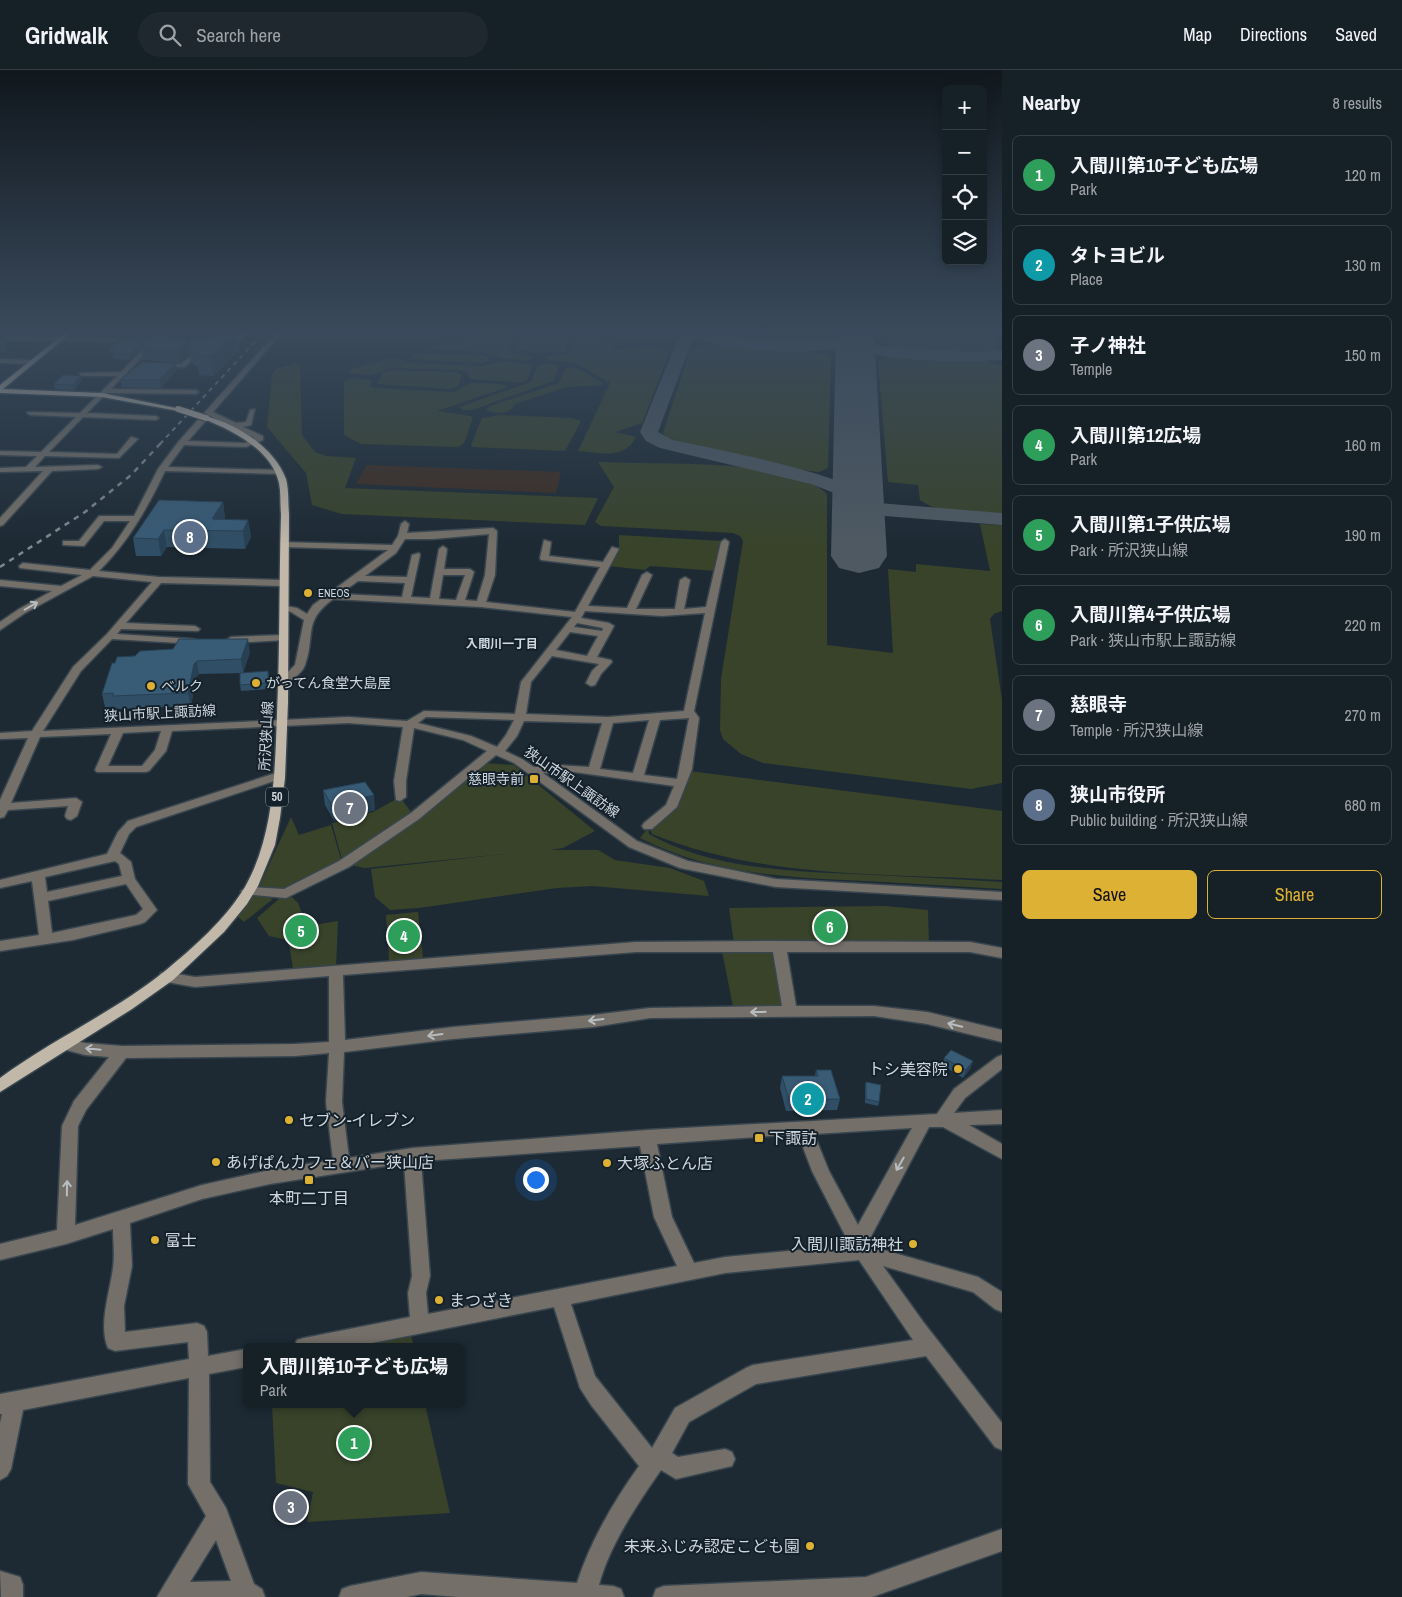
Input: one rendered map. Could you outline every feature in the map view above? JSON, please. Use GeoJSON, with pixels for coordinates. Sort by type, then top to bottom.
{"type":"FeatureCollection","features":[{"type":"Feature","properties":{"kind":"main road","name":"所沢狭山線"},"geometry":{"type":"LineString","coordinates":[[0,1086],[129,1004],[166,977],[213,934],[248,891],[258,873],[273,832],[283,722],[282,583],[284,498],[282,480],[263,450],[232,429],[207,416],[156,404]]}},
{"type":"Feature","properties":{"kind":"street"},"geometry":{"type":"LineString","coordinates":[[28,469],[93,404]]}},
{"type":"Feature","properties":{"kind":"street"},"geometry":{"type":"LineString","coordinates":[[0,628],[22,612],[92,573],[115,550],[144,507],[162,469],[182,443],[217,404]]}},
{"type":"Feature","properties":{"kind":"street"},"geometry":{"type":"LineString","coordinates":[[238,426],[249,424],[253,410]]}},
{"type":"Feature","properties":{"kind":"street"},"geometry":{"type":"LineString","coordinates":[[30,413],[156,418]]}},
{"type":"Feature","properties":{"kind":"street"},"geometry":{"type":"LineString","coordinates":[[182,443],[252,443],[260,438],[238,426],[207,416]]}},
{"type":"Feature","properties":{"kind":"street"},"geometry":{"type":"LineString","coordinates":[[0,453],[119,456],[134,439]]}},
{"type":"Feature","properties":{"kind":"street"},"geometry":{"type":"LineString","coordinates":[[0,470],[98,467]]}},
{"type":"Feature","properties":{"kind":"street"},"geometry":{"type":"LineString","coordinates":[[0,523],[50,469]]}},
{"type":"Feature","properties":{"kind":"street"},"geometry":{"type":"LineString","coordinates":[[162,469],[278,472]]}},
{"type":"Feature","properties":{"kind":"street"},"geometry":{"type":"LineString","coordinates":[[66,543],[81,544],[102,518],[136,519]]}},
{"type":"Feature","properties":{"kind":"street"},"geometry":{"type":"LineString","coordinates":[[283,683],[300,666],[309,619],[316,607],[395,548],[402,536],[405,524]]}},
{"type":"Feature","properties":{"kind":"street"},"geometry":{"type":"LineString","coordinates":[[402,536],[433,536],[493,531],[490,575],[481,604]]}},
{"type":"Feature","properties":{"kind":"street"},"geometry":{"type":"LineString","coordinates":[[648,826],[671,806],[686,769],[694,718],[689,711],[725,542]]}},
{"type":"Feature","properties":{"kind":"street"},"geometry":{"type":"LineString","coordinates":[[284,544],[395,548]]}},
{"type":"Feature","properties":{"kind":"street"},"geometry":{"type":"LineString","coordinates":[[248,891],[286,894],[344,864],[416,816],[511,738],[521,718],[526,682],[568,629],[610,557],[544,558],[546,547]]}},
{"type":"Feature","properties":{"kind":"street"},"geometry":{"type":"LineString","coordinates":[[434,602],[443,550]]}},
{"type":"Feature","properties":{"kind":"street"},"geometry":{"type":"LineString","coordinates":[[406,600],[416,555]]}},
{"type":"Feature","properties":{"kind":"street"},"geometry":{"type":"LineString","coordinates":[[22,566],[159,580],[282,583]]}},
{"type":"Feature","properties":{"kind":"street"},"geometry":{"type":"LineString","coordinates":[[25,586],[44,568]]}},
{"type":"Feature","properties":{"kind":"street"},"geometry":{"type":"LineString","coordinates":[[440,572],[470,572],[459,604]]}},
{"type":"Feature","properties":{"kind":"street"},"geometry":{"type":"LineString","coordinates":[[631,609],[647,575]]}},
{"type":"Feature","properties":{"kind":"street"},"geometry":{"type":"LineString","coordinates":[[354,578],[411,580]]}},
{"type":"Feature","properties":{"kind":"street"},"geometry":{"type":"LineString","coordinates":[[1,810],[35,735],[77,669],[120,626],[159,580]]}},
{"type":"Feature","properties":{"kind":"street"},"geometry":{"type":"LineString","coordinates":[[679,612],[685,580]]}},
{"type":"Feature","properties":{"kind":"street"},"geometry":{"type":"LineString","coordinates":[[0,584],[63,589]]}},
{"type":"Feature","properties":{"kind":"street"},"geometry":{"type":"LineString","coordinates":[[330,596],[481,604],[578,614],[631,609],[679,612],[711,610]]}},
{"type":"Feature","properties":{"kind":"street"},"geometry":{"type":"LineString","coordinates":[[283,607],[294,610],[309,619]]}},
{"type":"Feature","properties":{"kind":"street"},"geometry":{"type":"LineString","coordinates":[[578,614],[609,626],[591,658]]}},
{"type":"Feature","properties":{"kind":"street"},"geometry":{"type":"LineString","coordinates":[[120,626],[195,629]]}},
{"type":"Feature","properties":{"kind":"street"},"geometry":{"type":"LineString","coordinates":[[568,629],[604,634]]}},
{"type":"Feature","properties":{"kind":"street"},"geometry":{"type":"LineString","coordinates":[[110,636],[178,642],[283,638]]}},
{"type":"Feature","properties":{"kind":"street"},"geometry":{"type":"LineString","coordinates":[[548,652],[606,662],[596,673],[591,683]]}},
{"type":"Feature","properties":{"kind":"street"},"geometry":{"type":"LineString","coordinates":[[400,797],[400,782],[409,724],[424,714],[608,720],[692,714]]}},
{"type":"Feature","properties":{"kind":"street"},"geometry":{"type":"LineString","coordinates":[[638,776],[654,717]]}},
{"type":"Feature","properties":{"kind":"street","name":"狭山市駅上諏訪線"},"geometry":{"type":"LineString","coordinates":[[0,736],[119,729],[348,720],[409,724],[454,734],[497,751],[534,771],[633,844],[685,866],[776,883],[1002,896]]}},
{"type":"Feature","properties":{"kind":"street"},"geometry":{"type":"LineString","coordinates":[[594,770],[608,720]]}},
{"type":"Feature","properties":{"kind":"street"},"geometry":{"type":"LineString","coordinates":[[119,729],[101,770],[145,769],[160,751],[168,727]]}},
{"type":"Feature","properties":{"kind":"street"},"geometry":{"type":"LineString","coordinates":[[534,771],[556,768],[594,770],[681,783]]}},
{"type":"Feature","properties":{"kind":"street"},"geometry":{"type":"LineString","coordinates":[[113,855],[124,832],[132,824],[279,776]]}},
{"type":"Feature","properties":{"kind":"street"},"geometry":{"type":"LineString","coordinates":[[1,810],[76,802],[71,816]]}},
{"type":"Feature","properties":{"kind":"street"},"geometry":{"type":"LineString","coordinates":[[0,884],[113,855],[121,858],[124,862],[129,879],[150,910],[131,921],[73,934],[0,946]]}},
{"type":"Feature","properties":{"kind":"street"},"geometry":{"type":"LineString","coordinates":[[38,875],[46,938]]}},
{"type":"Feature","properties":{"kind":"street"},"geometry":{"type":"LineString","coordinates":[[41,898],[129,879]]}},
{"type":"Feature","properties":{"kind":"street"},"geometry":{"type":"LineString","coordinates":[[778,946],[790,1011]]}},
{"type":"Feature","properties":{"kind":"street"},"geometry":{"type":"LineString","coordinates":[[166,977],[195,982],[636,947],[970,946],[1002,954]]}},
{"type":"Feature","properties":{"kind":"street"},"geometry":{"type":"LineString","coordinates":[[336,970],[337,1047],[334,1102],[342,1165]]}},
{"type":"Feature","properties":{"kind":"street"},"geometry":{"type":"LineString","coordinates":[[64,1044],[86,1049],[122,1052],[337,1047],[452,1032],[593,1021],[650,1013],[790,1011],[874,1011],[928,1018],[1002,1036]]}},
{"type":"Feature","properties":{"kind":"street"},"geometry":{"type":"LineString","coordinates":[[66,1236],[70,1126],[80,1106],[122,1052]]}},
{"type":"Feature","properties":{"kind":"street"},"geometry":{"type":"LineString","coordinates":[[943,1119],[947,1106],[955,1097],[1002,1061]]}},
{"type":"Feature","properties":{"kind":"street"},"geometry":{"type":"LineString","coordinates":[[0,1252],[66,1236],[202,1192],[342,1165],[412,1156],[647,1138],[1002,1117]]}},
{"type":"Feature","properties":{"kind":"street"},"geometry":{"type":"LineString","coordinates":[[943,1119],[1002,1152]]}},
{"type":"Feature","properties":{"kind":"street"},"geometry":{"type":"LineString","coordinates":[[861,1247],[924,1121]]}},
{"type":"Feature","properties":{"kind":"street"},"geometry":{"type":"LineString","coordinates":[[804,1128],[822,1176],[861,1247],[931,1346],[1002,1440]]}},
{"type":"Feature","properties":{"kind":"street"},"geometry":{"type":"LineString","coordinates":[[647,1138],[663,1217],[689,1272]]}},
{"type":"Feature","properties":{"kind":"street"},"geometry":{"type":"LineString","coordinates":[[412,1156],[421,1276],[418,1293],[420,1324]]}},
{"type":"Feature","properties":{"kind":"street"},"geometry":{"type":"LineString","coordinates":[[120,1218],[123,1266],[114,1306],[115,1342],[197,1332],[199,1368],[199,1484],[218,1516],[250,1594],[170,1596]]}},
{"type":"Feature","properties":{"kind":"street"},"geometry":{"type":"LineString","coordinates":[[324,1343],[725,1265],[861,1247],[978,1285],[1002,1302]]}},
{"type":"Feature","properties":{"kind":"street"},"geometry":{"type":"LineString","coordinates":[[560,1298],[587,1381],[598,1398],[655,1460],[676,1468],[725,1459]]}},
{"type":"Feature","properties":{"kind":"street"},"geometry":{"type":"LineString","coordinates":[[586,1595],[589,1581],[606,1542],[628,1499],[655,1460],[682,1415],[753,1375],[931,1346]]}},
{"type":"Feature","properties":{"kind":"street"},"geometry":{"type":"LineString","coordinates":[[1,1462],[8,1402],[243,1359]]}},
{"type":"Feature","properties":{"kind":"street"},"geometry":{"type":"LineString","coordinates":[[170,1596],[218,1516]]}},
{"type":"Feature","properties":{"kind":"street"},"geometry":{"type":"LineString","coordinates":[[664,1597],[866,1588],[1002,1540]]}},
{"type":"Feature","properties":{"kind":"street"},"geometry":{"type":"LineString","coordinates":[[0,1582],[12,1585],[12,1597]]}},
{"type":"Feature","properties":{"kind":"street"},"geometry":{"type":"LineString","coordinates":[[350,1597],[421,1583],[613,1597]]}},
{"type":"Feature","properties":{"kind":"shaded area"},"geometry":{"type":"Polygon","coordinates":[[[367,465],[561,472],[556,493],[356,484],[367,465]]]}},
{"type":"Feature","properties":{"kind":"green space"},"geometry":{"type":"Polygon","coordinates":[[[269,404],[301,404],[302,435],[315,452],[326,456],[356,458],[345,488],[598,498],[585,525],[342,514],[312,505],[306,473],[267,427],[269,404]]]}},
{"type":"Feature","properties":{"kind":"green space"},"geometry":{"type":"Polygon","coordinates":[[[344,404],[457,404],[437,411],[471,416],[473,418],[464,443],[458,447],[361,444],[344,435],[344,404]]]}},
{"type":"Feature","properties":{"kind":"green space"},"geometry":{"type":"Polygon","coordinates":[[[467,404],[489,404],[473,410],[463,410],[459,407],[467,404]]]}},
{"type":"Feature","properties":{"kind":"green space"},"geometry":{"type":"Polygon","coordinates":[[[515,404],[510,410],[498,413],[486,410],[490,406],[515,404]]]}},
{"type":"Feature","properties":{"kind":"green space"},"geometry":{"type":"Polygon","coordinates":[[[600,404],[649,404],[642,423],[615,432],[636,437],[625,449],[603,454],[578,451],[600,404]]]}},
{"type":"Feature","properties":{"kind":"green space"},"geometry":{"type":"Polygon","coordinates":[[[672,404],[830,404],[828,468],[819,472],[800,470],[677,441],[663,433],[672,404]]]}},
{"type":"Feature","properties":{"kind":"green space"},"geometry":{"type":"Polygon","coordinates":[[[882,404],[1002,404],[1002,513],[942,510],[920,500],[918,485],[888,482],[882,404]]]}},
{"type":"Feature","properties":{"kind":"green space"},"geometry":{"type":"Polygon","coordinates":[[[500,415],[572,418],[581,421],[565,451],[472,447],[471,445],[482,418],[500,415]]]}},
{"type":"Feature","properties":{"kind":"green space"},"geometry":{"type":"Polygon","coordinates":[[[598,462],[692,464],[749,468],[792,477],[823,490],[827,495],[827,645],[893,653],[888,569],[916,572],[916,564],[990,571],[980,524],[1002,525],[1002,611],[994,614],[990,619],[1002,700],[1002,783],[971,789],[763,763],[741,754],[723,739],[720,730],[721,679],[743,541],[740,536],[733,533],[601,526],[595,522],[614,487],[598,462]]]}},
{"type":"Feature","properties":{"kind":"green space"},"geometry":{"type":"Polygon","coordinates":[[[619,535],[722,541],[716,571],[650,566],[645,570],[608,566],[619,553],[619,535]]]}},
{"type":"Feature","properties":{"kind":"green space"},"geometry":{"type":"Polygon","coordinates":[[[483,763],[514,765],[595,831],[563,848],[550,850],[598,850],[615,860],[670,868],[704,881],[709,896],[592,886],[557,888],[419,908],[390,910],[375,897],[371,869],[504,854],[365,868],[345,864],[483,763]]]}},
{"type":"Feature","properties":{"kind":"green space"},"geometry":{"type":"Polygon","coordinates":[[[689,771],[1002,811],[1002,880],[869,874],[780,866],[694,849],[652,834],[650,828],[672,810],[689,771]]]}},
{"type":"Feature","properties":{"kind":"green space"},"geometry":{"type":"Polygon","coordinates":[[[400,797],[414,816],[343,863],[332,823],[373,812],[400,797]]]}},
{"type":"Feature","properties":{"kind":"green space"},"geometry":{"type":"Polygon","coordinates":[[[291,817],[299,835],[331,825],[342,863],[285,893],[258,889],[291,817]]]}},
{"type":"Feature","properties":{"kind":"green space"},"geometry":{"type":"Polygon","coordinates":[[[648,828],[649,834],[672,845],[722,861],[748,866],[801,871],[1002,882],[1002,889],[791,877],[729,868],[698,861],[640,838],[648,828]]]}},
{"type":"Feature","properties":{"kind":"green space"},"geometry":{"type":"Polygon","coordinates":[[[255,894],[273,899],[244,922],[238,917],[255,894]]]}},
{"type":"Feature","properties":{"kind":"green space"},"geometry":{"type":"Polygon","coordinates":[[[291,896],[298,903],[307,926],[338,921],[336,966],[293,969],[289,943],[283,939],[269,936],[257,918],[280,898],[291,896]]]}},
{"type":"Feature","properties":{"kind":"green space"},"geometry":{"type":"Polygon","coordinates":[[[885,906],[928,910],[929,945],[734,944],[729,908],[885,906]]]}},
{"type":"Feature","properties":{"kind":"green space"},"geometry":{"type":"Polygon","coordinates":[[[418,912],[423,958],[389,961],[386,915],[418,912]]]}},
{"type":"Feature","properties":{"kind":"green space"},"geometry":{"type":"Polygon","coordinates":[[[769,950],[773,953],[784,1003],[780,1008],[733,1007],[722,951],[769,950]]]}},
{"type":"Feature","properties":{"kind":"green space"},"geometry":{"type":"Polygon","coordinates":[[[411,1336],[413,1343],[371,1343],[411,1336]]]}},
{"type":"Feature","properties":{"kind":"green space"},"geometry":{"type":"Polygon","coordinates":[[[272,1408],[426,1408],[450,1513],[307,1522],[313,1492],[276,1483],[272,1408]]]}},
{"type":"Feature","properties":{"kind":"building"},"geometry":{"type":"Polygon","coordinates":[[[159,500],[223,502],[212,519],[248,520],[243,531],[164,530],[158,539],[133,538],[159,500]]]}},
{"type":"Feature","properties":{"kind":"building"},"geometry":{"type":"Polygon","coordinates":[[[179,639],[248,639],[241,659],[197,661],[194,664],[188,693],[113,696],[113,693],[102,694],[112,663],[115,663],[117,657],[135,656],[140,651],[173,649],[179,639]]]}},
{"type":"Feature","properties":{"kind":"building"},"geometry":{"type":"Polygon","coordinates":[[[268,671],[268,683],[240,685],[240,673],[268,671]]]}},
{"type":"Feature","properties":{"kind":"building"},"geometry":{"type":"Polygon","coordinates":[[[365,782],[374,795],[332,806],[323,790],[365,782]]]}},
{"type":"Feature","properties":{"kind":"building"},"geometry":{"type":"Polygon","coordinates":[[[951,1050],[973,1061],[966,1070],[944,1058],[951,1050]]]}},
{"type":"Feature","properties":{"kind":"building"},"geometry":{"type":"Polygon","coordinates":[[[816,1070],[831,1070],[840,1099],[789,1100],[782,1076],[818,1076],[816,1070]]]}},
{"type":"Feature","properties":{"kind":"building"},"geometry":{"type":"Polygon","coordinates":[[[866,1082],[881,1085],[879,1102],[866,1099],[866,1082]]]}},
{"type":"Feature","properties":{"kind":"taxiway"},"geometry":{"type":"LineString","coordinates":[[660,404],[649,432],[653,437],[667,444],[818,480],[844,490],[858,499]]}},
{"type":"Feature","properties":{"kind":"taxiway"},"geometry":{"type":"LineString","coordinates":[[858,508],[1002,519]]}},
{"type":"Feature","properties":{"kind":"runway"},"geometry":{"type":"LineString","coordinates":[[856,404],[859,556]]}},
{"type":"Feature","properties":{"kind":"railway"},"geometry":{"type":"LineString","coordinates":[[160,444],[197,404]]}},
{"type":"Feature","properties":{"kind":"railway"},"geometry":{"type":"LineString","coordinates":[[0,567],[85,512],[131,475],[161,443]]}},
{"type":"Feature","properties":{"kind":"place","name":"狭山市役所"},"geometry":{"type":"Point","coordinates":[190,537]}},
{"type":"Feature","properties":{"kind":"place","name":"ENEOS"},"geometry":{"type":"Point","coordinates":[308,593]}},
{"type":"Feature","properties":{"kind":"place","name":"がってん食堂大島屋"},"geometry":{"type":"Point","coordinates":[256,683]}},
{"type":"Feature","properties":{"kind":"place","name":"ベルク"},"geometry":{"type":"Point","coordinates":[151,686]}},
{"type":"Feature","properties":{"kind":"place","name":"慈眼寺前"},"geometry":{"type":"Point","coordinates":[534,779]}},
{"type":"Feature","properties":{"kind":"place","name":"慈眼寺"},"geometry":{"type":"Point","coordinates":[350,808]}},
{"type":"Feature","properties":{"kind":"place","name":"入間川第4子供広場"},"geometry":{"type":"Point","coordinates":[830,927]}},
{"type":"Feature","properties":{"kind":"place","name":"入間川第1子供広場"},"geometry":{"type":"Point","coordinates":[301,931]}},
{"type":"Feature","properties":{"kind":"place","name":"入間川第12広場"},"geometry":{"type":"Point","coordinates":[404,936]}},
{"type":"Feature","properties":{"kind":"place","name":"トシ美容院"},"geometry":{"type":"Point","coordinates":[958,1069]}},
{"type":"Feature","properties":{"kind":"place","name":"タトヨビル"},"geometry":{"type":"Point","coordinates":[808,1099]}},
{"type":"Feature","properties":{"kind":"place","name":"セブン-イレブン"},"geometry":{"type":"Point","coordinates":[289,1120]}},
{"type":"Feature","properties":{"kind":"place","name":"下諏訪"},"geometry":{"type":"Point","coordinates":[759,1138]}},
{"type":"Feature","properties":{"kind":"place","name":"あげぱんカフェ＆バー狭山店"},"geometry":{"type":"Point","coordinates":[216,1162]}},
{"type":"Feature","properties":{"kind":"place","name":"大塚ふとん店"},"geometry":{"type":"Point","coordinates":[607,1163]}},
{"type":"Feature","properties":{"kind":"place","name":"本町二丁目"},"geometry":{"type":"Point","coordinates":[309,1180]}},
{"type":"Feature","properties":{"kind":"place","name":"富士"},"geometry":{"type":"Point","coordinates":[155,1240]}},
{"type":"Feature","properties":{"kind":"place","name":"入間川諏訪神社"},"geometry":{"type":"Point","coordinates":[913,1244]}},
{"type":"Feature","properties":{"kind":"place","name":"まつざき"},"geometry":{"type":"Point","coordinates":[439,1300]}},
{"type":"Feature","properties":{"kind":"place","name":"入間川第10子ども広場"},"geometry":{"type":"Point","coordinates":[354,1443]}},
{"type":"Feature","properties":{"kind":"place","name":"子ノ神社"},"geometry":{"type":"Point","coordinates":[291,1507]}},
{"type":"Feature","properties":{"kind":"place","name":"未来ふじみ認定こども園"},"geometry":{"type":"Point","coordinates":[810,1546]}},
{"type":"Feature","properties":{"kind":"district","name":"入間川一丁目"},"geometry":{"type":"Point","coordinates":[502,644]}}]}
